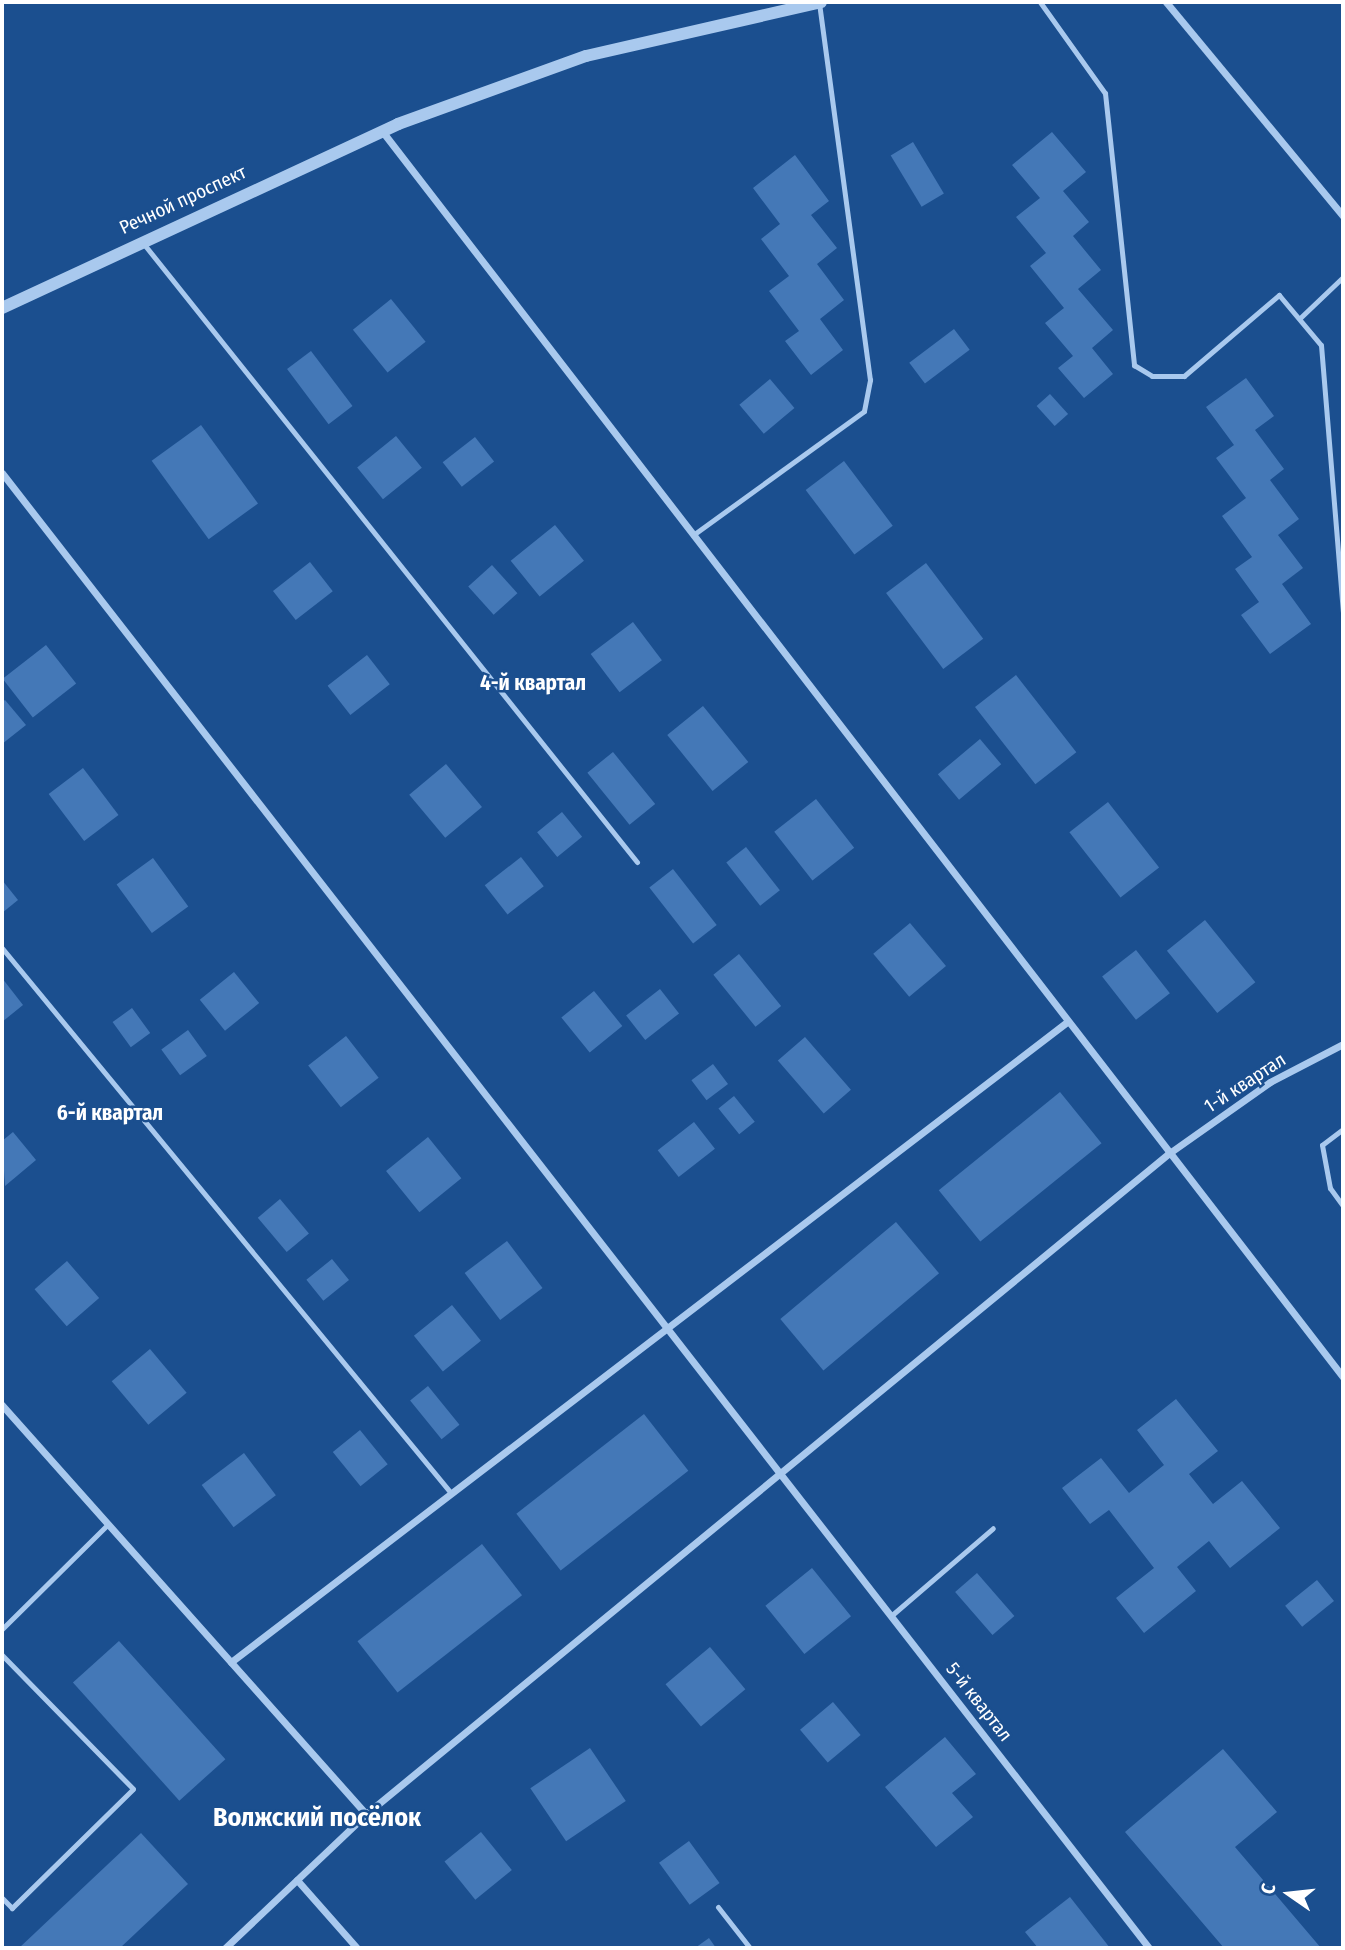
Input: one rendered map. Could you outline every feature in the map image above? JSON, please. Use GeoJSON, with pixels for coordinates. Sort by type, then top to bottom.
{"type":"FeatureCollection","features":[{"type":"Feature","properties":{"kind":"street","name":"Речной проспект"},"geometry":{"type":"LineString","coordinates":[[2,308],[382,131],[586,56],[820,2]]}},
{"type":"Feature","properties":{"kind":"street"},"geometry":{"type":"LineString","coordinates":[[1166,2],[1343,216]]}},
{"type":"Feature","properties":{"kind":"street"},"geometry":{"type":"LineString","coordinates":[[382,131],[1168,1154],[1343,1377]]}},
{"type":"Feature","properties":{"kind":"street","name":"5-й квартал"},"geometry":{"type":"LineString","coordinates":[[2,472],[780,1479],[892,1615],[1149,1948]]}},
{"type":"Feature","properties":{"kind":"street"},"geometry":{"type":"LineString","coordinates":[[231,1662],[1067,1022]]}},
{"type":"Feature","properties":{"kind":"street","name":"1-й квартал"},"geometry":{"type":"LineString","coordinates":[[225,1948],[366,1814],[780,1479],[1168,1154],[1270,1082],[1343,1044]]}},
{"type":"Feature","properties":{"kind":"street"},"geometry":{"type":"LineString","coordinates":[[2,1405],[366,1814]]}},
{"type":"Feature","properties":{"kind":"street"},"geometry":{"type":"LineString","coordinates":[[297,1880],[357,1948]]}},
{"type":"Feature","properties":{"kind":"lane"},"geometry":{"type":"LineString","coordinates":[[693,536],[864,411],[870,380],[820,2]]}},
{"type":"Feature","properties":{"kind":"lane"},"geometry":{"type":"LineString","coordinates":[[1040,2],[1105,93],[1134,365],[1152,376],[1184,376],[1279,296],[1321,345],[1343,612]]}},
{"type":"Feature","properties":{"kind":"lane"},"geometry":{"type":"LineString","coordinates":[[141,241],[637,862]]}},
{"type":"Feature","properties":{"kind":"lane"},"geometry":{"type":"LineString","coordinates":[[1300,318],[1343,277]]}},
{"type":"Feature","properties":{"kind":"lane"},"geometry":{"type":"LineString","coordinates":[[2,948],[452,1493]]}},
{"type":"Feature","properties":{"kind":"lane"},"geometry":{"type":"LineString","coordinates":[[1343,1129],[1322,1145],[1330,1188],[1343,1206]]}},
{"type":"Feature","properties":{"kind":"lane"},"geometry":{"type":"LineString","coordinates":[[2,1629],[108,1524]]}},
{"type":"Feature","properties":{"kind":"lane"},"geometry":{"type":"LineString","coordinates":[[892,1615],[993,1528]]}},
{"type":"Feature","properties":{"kind":"lane"},"geometry":{"type":"LineString","coordinates":[[2,1655],[133,1788],[12,1908],[2,1898]]}},
{"type":"Feature","properties":{"kind":"lane"},"geometry":{"type":"LineString","coordinates":[[718,1907],[750,1948]]}},
{"type":"Feature","properties":{"kind":"building"},"geometry":{"type":"Polygon","coordinates":[[[1052,132],[1086,172],[1063,191],[1089,222],[1073,236],[1101,270],[1078,289],[1113,330],[1092,348],[1113,374],[1084,398],[1058,368],[1073,356],[1045,323],[1064,308],[1030,266],[1046,253],[1016,217],[1040,198],[1012,165],[1052,132]]]}},
{"type":"Feature","properties":{"kind":"building"},"geometry":{"type":"Polygon","coordinates":[[[913,142],[944,193],[922,207],[891,155],[913,142]]]}},
{"type":"Feature","properties":{"kind":"building"},"geometry":{"type":"Polygon","coordinates":[[[795,155],[829,201],[811,215],[837,248],[817,264],[844,300],[820,319],[843,350],[811,375],[785,341],[799,331],[769,291],[789,276],[761,239],[780,224],[753,188],[795,155]]]}},
{"type":"Feature","properties":{"kind":"building"},"geometry":{"type":"Polygon","coordinates":[[[391,299],[426,342],[388,373],[353,330],[391,299]]]}},
{"type":"Feature","properties":{"kind":"building"},"geometry":{"type":"Polygon","coordinates":[[[954,329],[970,350],[925,383],[909,363],[954,329]]]}},
{"type":"Feature","properties":{"kind":"building"},"geometry":{"type":"Polygon","coordinates":[[[311,351],[353,406],[329,424],[287,369],[311,351]]]}},
{"type":"Feature","properties":{"kind":"building"},"geometry":{"type":"Polygon","coordinates":[[[1246,378],[1274,416],[1255,430],[1284,469],[1270,480],[1299,519],[1278,535],[1303,568],[1282,584],[1311,624],[1270,654],[1241,615],[1259,602],[1235,569],[1252,557],[1222,516],[1246,498],[1216,458],[1234,445],[1206,407],[1246,378]]]}},
{"type":"Feature","properties":{"kind":"building"},"geometry":{"type":"Polygon","coordinates":[[[770,379],[794,408],[764,434],[739,405],[770,379]]]}},
{"type":"Feature","properties":{"kind":"building"},"geometry":{"type":"Polygon","coordinates":[[[1050,394],[1068,414],[1055,426],[1037,406],[1050,394]]]}},
{"type":"Feature","properties":{"kind":"building"},"geometry":{"type":"Polygon","coordinates":[[[201,425],[258,503],[209,539],[152,461],[201,425]]]}},
{"type":"Feature","properties":{"kind":"building"},"geometry":{"type":"Polygon","coordinates":[[[396,436],[422,468],[383,499],[357,467],[396,436]]]}},
{"type":"Feature","properties":{"kind":"building"},"geometry":{"type":"Polygon","coordinates":[[[475,437],[494,461],[462,487],[443,462],[475,437]]]}},
{"type":"Feature","properties":{"kind":"building"},"geometry":{"type":"Polygon","coordinates":[[[844,461],[893,526],[854,555],[806,490],[844,461]]]}},
{"type":"Feature","properties":{"kind":"building"},"geometry":{"type":"Polygon","coordinates":[[[555,525],[584,561],[540,597],[511,561],[555,525]]]}},
{"type":"Feature","properties":{"kind":"building"},"geometry":{"type":"Polygon","coordinates":[[[310,562],[333,591],[296,620],[273,591],[310,562]]]}},
{"type":"Feature","properties":{"kind":"building"},"geometry":{"type":"Polygon","coordinates":[[[926,563],[983,639],[943,669],[886,593],[926,563]]]}},
{"type":"Feature","properties":{"kind":"building"},"geometry":{"type":"Polygon","coordinates":[[[492,565],[517,593],[494,615],[468,586],[492,565]]]}},
{"type":"Feature","properties":{"kind":"building"},"geometry":{"type":"Polygon","coordinates":[[[633,622],[662,660],[620,692],[591,654],[633,622]]]}},
{"type":"Feature","properties":{"kind":"building"},"geometry":{"type":"Polygon","coordinates":[[[46,645],[76,684],[33,717],[3,679],[46,645]]]}},
{"type":"Feature","properties":{"kind":"building"},"geometry":{"type":"Polygon","coordinates":[[[367,655],[390,684],[350,715],[328,686],[367,655]]]}},
{"type":"Feature","properties":{"kind":"building"},"geometry":{"type":"Polygon","coordinates":[[[1016,675],[1076,752],[1035,784],[975,707],[1016,675]]]}},
{"type":"Feature","properties":{"kind":"building"},"geometry":{"type":"Polygon","coordinates":[[[5,700],[26,725],[2,744],[2,702],[5,700]]]}},
{"type":"Feature","properties":{"kind":"building"},"geometry":{"type":"Polygon","coordinates":[[[703,706],[748,762],[713,791],[667,735],[703,706]]]}},
{"type":"Feature","properties":{"kind":"building"},"geometry":{"type":"Polygon","coordinates":[[[980,739],[1001,764],[959,800],[938,774],[980,739]]]}},
{"type":"Feature","properties":{"kind":"building"},"geometry":{"type":"Polygon","coordinates":[[[613,752],[655,804],[630,825],[587,773],[613,752]]]}},
{"type":"Feature","properties":{"kind":"building"},"geometry":{"type":"Polygon","coordinates":[[[446,764],[482,807],[445,838],[409,795],[446,764]]]}},
{"type":"Feature","properties":{"kind":"building"},"geometry":{"type":"Polygon","coordinates":[[[83,768],[119,815],[84,841],[49,794],[83,768]]]}},
{"type":"Feature","properties":{"kind":"building"},"geometry":{"type":"Polygon","coordinates":[[[816,799],[854,848],[812,880],[774,832],[816,799]]]}},
{"type":"Feature","properties":{"kind":"building"},"geometry":{"type":"Polygon","coordinates":[[[1108,802],[1159,867],[1120,898],[1069,832],[1108,802]]]}},
{"type":"Feature","properties":{"kind":"building"},"geometry":{"type":"Polygon","coordinates":[[[562,812],[582,837],[557,857],[537,832],[562,812]]]}},
{"type":"Feature","properties":{"kind":"building"},"geometry":{"type":"Polygon","coordinates":[[[746,847],[780,890],[760,906],[726,862],[746,847]]]}},
{"type":"Feature","properties":{"kind":"building"},"geometry":{"type":"Polygon","coordinates":[[[521,857],[544,886],[508,914],[485,885],[521,857]]]}},
{"type":"Feature","properties":{"kind":"building"},"geometry":{"type":"Polygon","coordinates":[[[153,858],[188,907],[152,933],[117,884],[153,858]]]}},
{"type":"Feature","properties":{"kind":"building"},"geometry":{"type":"Polygon","coordinates":[[[673,869],[717,925],[693,943],[649,887],[673,869]]]}},
{"type":"Feature","properties":{"kind":"building"},"geometry":{"type":"Polygon","coordinates":[[[2,880],[18,900],[2,913],[2,880]]]}},
{"type":"Feature","properties":{"kind":"building"},"geometry":{"type":"Polygon","coordinates":[[[1205,920],[1255,982],[1217,1013],[1167,951],[1205,920]]]}},
{"type":"Feature","properties":{"kind":"building"},"geometry":{"type":"Polygon","coordinates":[[[910,923],[946,966],[909,997],[873,954],[910,923]]]}},
{"type":"Feature","properties":{"kind":"building"},"geometry":{"type":"Polygon","coordinates":[[[1136,950],[1170,993],[1136,1020],[1102,976],[1136,950]]]}},
{"type":"Feature","properties":{"kind":"building"},"geometry":{"type":"Polygon","coordinates":[[[739,954],[781,1006],[756,1027],[713,975],[739,954]]]}},
{"type":"Feature","properties":{"kind":"building"},"geometry":{"type":"Polygon","coordinates":[[[234,972],[259,1003],[225,1031],[200,1000],[234,972]]]}},
{"type":"Feature","properties":{"kind":"building"},"geometry":{"type":"Polygon","coordinates":[[[2,978],[23,1005],[2,1022],[2,978]]]}},
{"type":"Feature","properties":{"kind":"building"},"geometry":{"type":"Polygon","coordinates":[[[660,989],[679,1013],[645,1040],[626,1015],[660,989]]]}},
{"type":"Feature","properties":{"kind":"building"},"geometry":{"type":"Polygon","coordinates":[[[594,991],[622,1026],[590,1052],[561,1017],[594,991]]]}},
{"type":"Feature","properties":{"kind":"building"},"geometry":{"type":"Polygon","coordinates":[[[132,1008],[150,1033],[131,1047],[113,1022],[132,1008]]]}},
{"type":"Feature","properties":{"kind":"building"},"geometry":{"type":"Polygon","coordinates":[[[188,1030],[207,1056],[180,1075],[161,1049],[188,1030]]]}},
{"type":"Feature","properties":{"kind":"building"},"geometry":{"type":"Polygon","coordinates":[[[346,1036],[379,1078],[341,1107],[308,1066],[346,1036]]]}},
{"type":"Feature","properties":{"kind":"building"},"geometry":{"type":"Polygon","coordinates":[[[805,1037],[851,1090],[824,1113],[778,1061],[805,1037]]]}},
{"type":"Feature","properties":{"kind":"building"},"geometry":{"type":"Polygon","coordinates":[[[713,1064],[728,1084],[706,1100],[691,1080],[713,1064]]]}},
{"type":"Feature","properties":{"kind":"building"},"geometry":{"type":"Polygon","coordinates":[[[1060,1092],[1102,1143],[980,1241],[939,1190],[1060,1092]]]}},
{"type":"Feature","properties":{"kind":"building"},"geometry":{"type":"Polygon","coordinates":[[[734,1096],[755,1122],[739,1134],[718,1109],[734,1096]]]}},
{"type":"Feature","properties":{"kind":"building"},"geometry":{"type":"Polygon","coordinates":[[[694,1122],[715,1149],[679,1177],[658,1150],[694,1122]]]}},
{"type":"Feature","properties":{"kind":"building"},"geometry":{"type":"Polygon","coordinates":[[[13,1132],[36,1160],[5,1186],[2,1141],[13,1132]]]}},
{"type":"Feature","properties":{"kind":"building"},"geometry":{"type":"Polygon","coordinates":[[[428,1137],[461,1178],[419,1212],[386,1171],[428,1137]]]}},
{"type":"Feature","properties":{"kind":"building"},"geometry":{"type":"Polygon","coordinates":[[[280,1199],[309,1233],[287,1252],[258,1218],[280,1199]]]}},
{"type":"Feature","properties":{"kind":"building"},"geometry":{"type":"Polygon","coordinates":[[[896,1222],[939,1273],[823,1370],[780,1319],[896,1222]]]}},
{"type":"Feature","properties":{"kind":"building"},"geometry":{"type":"Polygon","coordinates":[[[507,1241],[543,1288],[500,1320],[465,1273],[507,1241]]]}},
{"type":"Feature","properties":{"kind":"building"},"geometry":{"type":"Polygon","coordinates":[[[332,1259],[349,1280],[323,1301],[306,1280],[332,1259]]]}},
{"type":"Feature","properties":{"kind":"building"},"geometry":{"type":"Polygon","coordinates":[[[67,1261],[99,1298],[67,1326],[35,1289],[67,1261]]]}},
{"type":"Feature","properties":{"kind":"building"},"geometry":{"type":"Polygon","coordinates":[[[452,1305],[481,1341],[443,1372],[414,1336],[452,1305]]]}},
{"type":"Feature","properties":{"kind":"building"},"geometry":{"type":"Polygon","coordinates":[[[150,1349],[187,1393],[148,1425],[112,1381],[150,1349]]]}},
{"type":"Feature","properties":{"kind":"building"},"geometry":{"type":"Polygon","coordinates":[[[428,1386],[459,1425],[442,1439],[410,1400],[428,1386]]]}},
{"type":"Feature","properties":{"kind":"building"},"geometry":{"type":"Polygon","coordinates":[[[1176,1399],[1218,1451],[1189,1474],[1213,1504],[1242,1481],[1280,1528],[1230,1568],[1209,1541],[1177,1567],[1196,1591],[1144,1633],[1116,1598],[1154,1568],[1109,1510],[1090,1524],[1062,1488],[1101,1458],[1129,1493],[1164,1465],[1137,1430],[1176,1399]]]}},
{"type":"Feature","properties":{"kind":"building"},"geometry":{"type":"Polygon","coordinates":[[[644,1414],[688,1471],[561,1570],[516,1514],[644,1414]]]}},
{"type":"Feature","properties":{"kind":"building"},"geometry":{"type":"Polygon","coordinates":[[[360,1430],[388,1464],[360,1486],[333,1452],[360,1430]]]}},
{"type":"Feature","properties":{"kind":"building"},"geometry":{"type":"Polygon","coordinates":[[[244,1453],[276,1495],[234,1527],[202,1485],[244,1453]]]}},
{"type":"Feature","properties":{"kind":"building"},"geometry":{"type":"Polygon","coordinates":[[[482,1544],[522,1595],[398,1692],[357,1641],[482,1544]]]}},
{"type":"Feature","properties":{"kind":"building"},"geometry":{"type":"Polygon","coordinates":[[[812,1568],[851,1616],[804,1654],[765,1606],[812,1568]]]}},
{"type":"Feature","properties":{"kind":"building"},"geometry":{"type":"Polygon","coordinates":[[[977,1573],[1014,1616],[993,1635],[955,1592],[977,1573]]]}},
{"type":"Feature","properties":{"kind":"building"},"geometry":{"type":"Polygon","coordinates":[[[1317,1580],[1334,1601],[1302,1627],[1285,1606],[1317,1580]]]}},
{"type":"Feature","properties":{"kind":"building"},"geometry":{"type":"Polygon","coordinates":[[[119,1641],[225,1759],[179,1801],[73,1682],[119,1641]]]}},
{"type":"Feature","properties":{"kind":"building"},"geometry":{"type":"Polygon","coordinates":[[[710,1647],[745,1689],[701,1726],[666,1684],[710,1647]]]}},
{"type":"Feature","properties":{"kind":"building"},"geometry":{"type":"Polygon","coordinates":[[[833,1702],[861,1735],[828,1763],[800,1730],[833,1702]]]}},
{"type":"Feature","properties":{"kind":"building"},"geometry":{"type":"Polygon","coordinates":[[[945,1737],[976,1774],[952,1793],[973,1817],[936,1847],[885,1787],[945,1737]]]}},
{"type":"Feature","properties":{"kind":"building"},"geometry":{"type":"Polygon","coordinates":[[[590,1748],[626,1801],[566,1841],[530,1788],[590,1748]]]}},
{"type":"Feature","properties":{"kind":"building"},"geometry":{"type":"Polygon","coordinates":[[[1223,1749],[1277,1812],[1235,1847],[1321,1948],[1224,1948],[1125,1832],[1223,1749]]]}},
{"type":"Feature","properties":{"kind":"building"},"geometry":{"type":"Polygon","coordinates":[[[481,1832],[512,1870],[475,1900],[444,1862],[481,1832]]]}},
{"type":"Feature","properties":{"kind":"building"},"geometry":{"type":"Polygon","coordinates":[[[141,1833],[188,1884],[120,1948],[19,1948],[141,1833]]]}},
{"type":"Feature","properties":{"kind":"building"},"geometry":{"type":"Polygon","coordinates":[[[689,1841],[720,1883],[690,1905],[659,1863],[689,1841]]]}},
{"type":"Feature","properties":{"kind":"building"},"geometry":{"type":"Polygon","coordinates":[[[1070,1897],[1110,1948],[1038,1948],[1025,1932],[1070,1897]]]}},
{"type":"Feature","properties":{"kind":"building"},"geometry":{"type":"Polygon","coordinates":[[[709,1938],[716,1948],[695,1948],[709,1938]]]}},
{"type":"Feature","properties":{"kind":"district","name":"4-й квартал"},"geometry":{"type":"Point","coordinates":[533,683]}},
{"type":"Feature","properties":{"kind":"district","name":"6-й квартал"},"geometry":{"type":"Point","coordinates":[110,1113]}},
{"type":"Feature","properties":{"kind":"district","name":"Волжский посёлок"},"geometry":{"type":"Point","coordinates":[317,1818]}}]}
